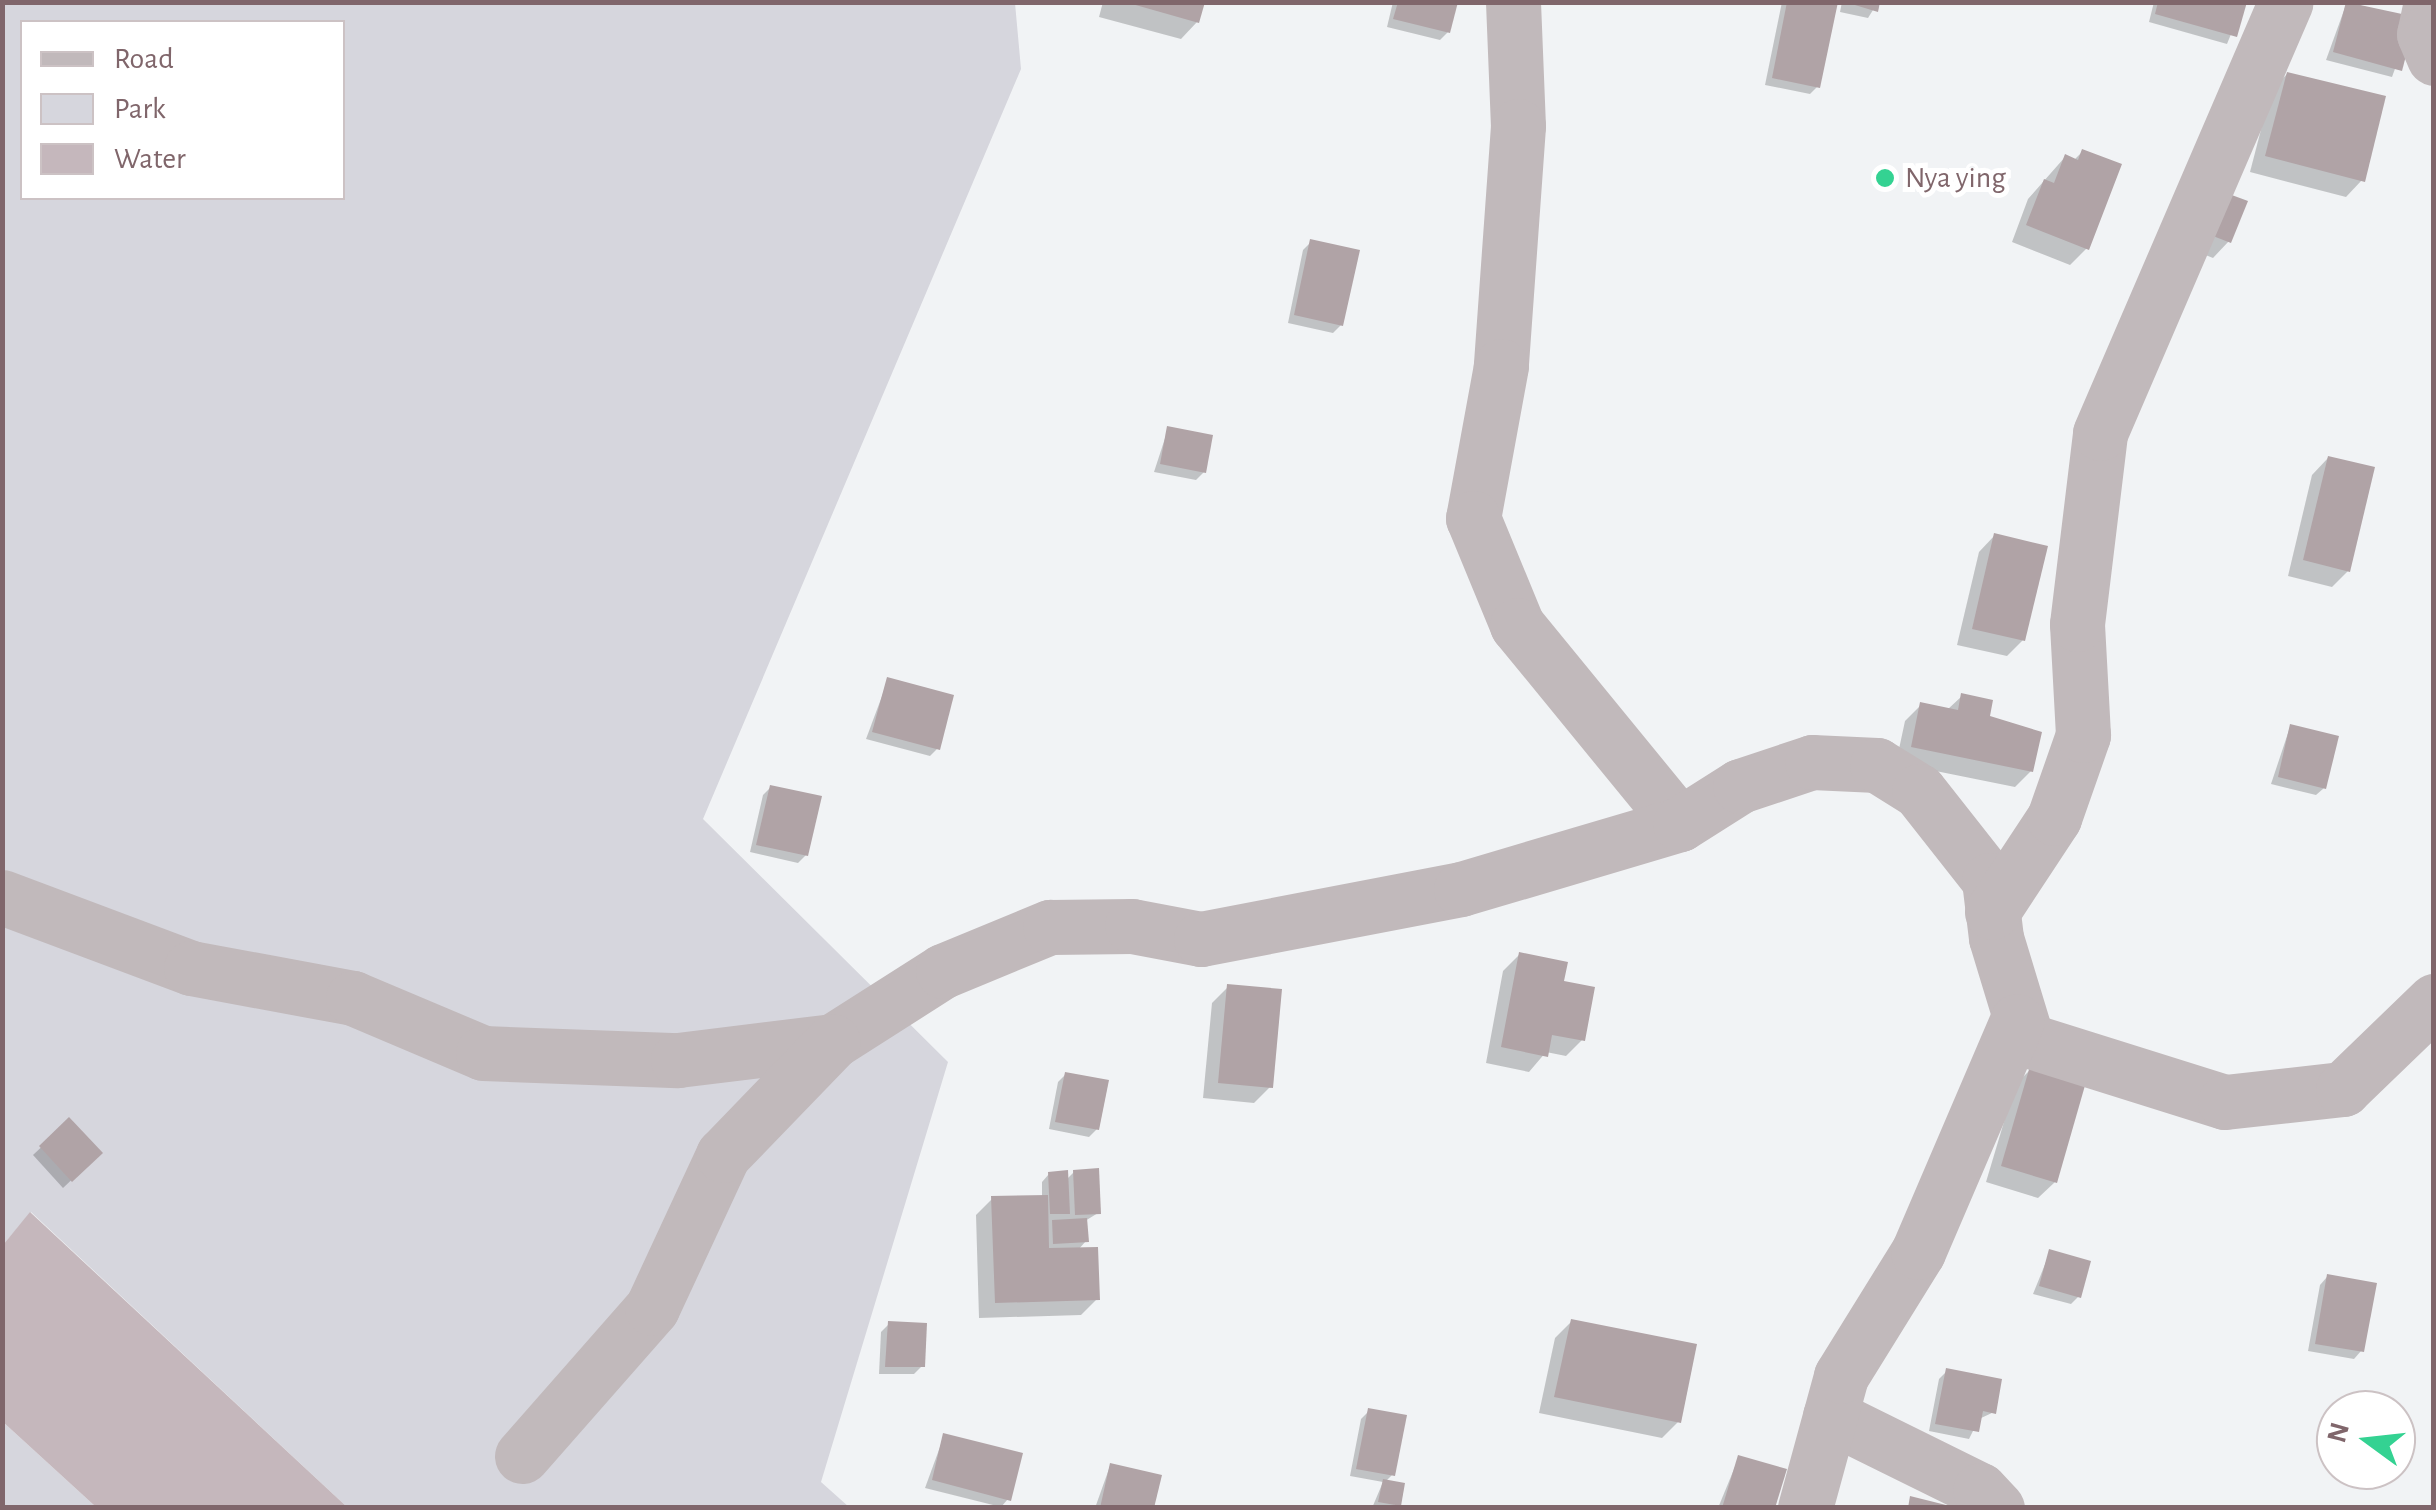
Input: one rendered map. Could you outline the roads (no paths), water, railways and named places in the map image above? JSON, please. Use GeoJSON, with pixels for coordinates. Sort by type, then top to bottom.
{"type":"FeatureCollection","features":[{"type":"Feature","properties":{"kind":"street"},"geometry":{"type":"LineString","coordinates":[[1513,2],[1518,126],[1501,366],[1472,518],[1518,625],[1680,824]]}},
{"type":"Feature","properties":{"kind":"street"},"geometry":{"type":"LineString","coordinates":[[1992,912],[2054,818],[2083,734],[2077,624],[2100,433],[2286,2]]}},
{"type":"Feature","properties":{"kind":"street"},"geometry":{"type":"LineString","coordinates":[[2432,2],[2424,34],[2434,58]]}},
{"type":"Feature","properties":{"kind":"street"},"geometry":{"type":"LineString","coordinates":[[522,1456],[652,1308],[722,1155],[833,1042],[943,971],[1050,927],[1132,926],[1201,938],[1461,889],[1680,824],[1740,786],[1812,762],[1877,765],[1920,791],[1989,880],[1992,912],[2017,1021],[2027,1040],[2225,1102],[2343,1090],[2434,1001]]}},
{"type":"Feature","properties":{"kind":"street"},"geometry":{"type":"LineString","coordinates":[[2,898],[191,968],[353,998],[483,1053],[678,1060],[833,1042]]}},
{"type":"Feature","properties":{"kind":"street"},"geometry":{"type":"LineString","coordinates":[[1804,1508],[1840,1376],[1918,1252],[2017,1021]]}},
{"type":"Feature","properties":{"kind":"street"},"geometry":{"type":"LineString","coordinates":[[1830,1416],[1980,1490],[1997,1508]]}},
{"type":"Feature","properties":{"kind":"water"},"geometry":{"type":"Polygon","coordinates":[[[30,1212],[347,1507],[96,1507],[3,1422],[3,1245],[30,1212]]]}},
{"type":"Feature","properties":{"kind":"place","name":"Nya ying"},"geometry":{"type":"Point","coordinates":[1885,178]}}]}
